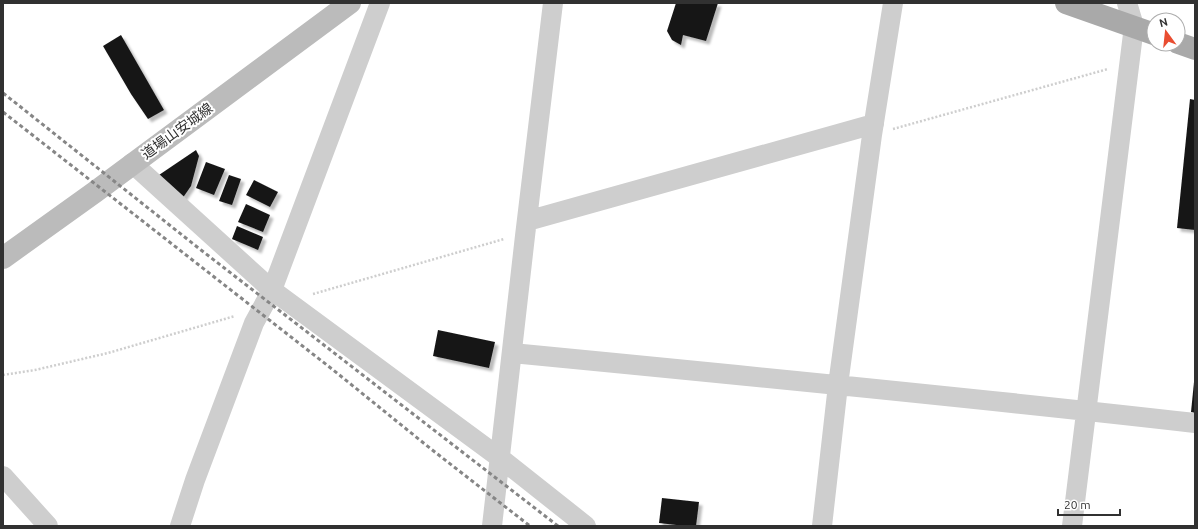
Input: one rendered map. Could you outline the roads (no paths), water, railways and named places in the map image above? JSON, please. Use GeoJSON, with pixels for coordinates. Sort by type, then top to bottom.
{"type":"FeatureCollection","features":[{"type":"Feature","properties":{"kind":"main road","name":"道場山安城線"},"geometry":{"type":"LineString","coordinates":[[3,258],[95,192],[132,163],[350,3]]}},
{"type":"Feature","properties":{"kind":"main road"},"geometry":{"type":"LineString","coordinates":[[1066,3],[1146,31]]}},
{"type":"Feature","properties":{"kind":"street"},"geometry":{"type":"LineString","coordinates":[[180,526],[195,480],[254,323],[272,290],[380,3]]}},
{"type":"Feature","properties":{"kind":"street"},"geometry":{"type":"LineString","coordinates":[[492,526],[554,3]]}},
{"type":"Feature","properties":{"kind":"street"},"geometry":{"type":"LineString","coordinates":[[822,526],[838,385],[874,124],[893,3]]}},
{"type":"Feature","properties":{"kind":"street"},"geometry":{"type":"LineString","coordinates":[[1072,526],[1134,26],[1127,3]]}},
{"type":"Feature","properties":{"kind":"street"},"geometry":{"type":"LineString","coordinates":[[527,221],[874,124]]}},
{"type":"Feature","properties":{"kind":"street"},"geometry":{"type":"LineString","coordinates":[[132,163],[272,290],[500,458],[586,526]]}},
{"type":"Feature","properties":{"kind":"street"},"geometry":{"type":"LineString","coordinates":[[512,353],[838,385],[1195,423]]}},
{"type":"Feature","properties":{"kind":"street"},"geometry":{"type":"LineString","coordinates":[[3,476],[48,526]]}},
{"type":"Feature","properties":{"kind":"railway"},"geometry":{"type":"LineString","coordinates":[[3,93],[201,250],[558,526]]}},
{"type":"Feature","properties":{"kind":"railway"},"geometry":{"type":"LineString","coordinates":[[3,112],[530,526]]}}]}
